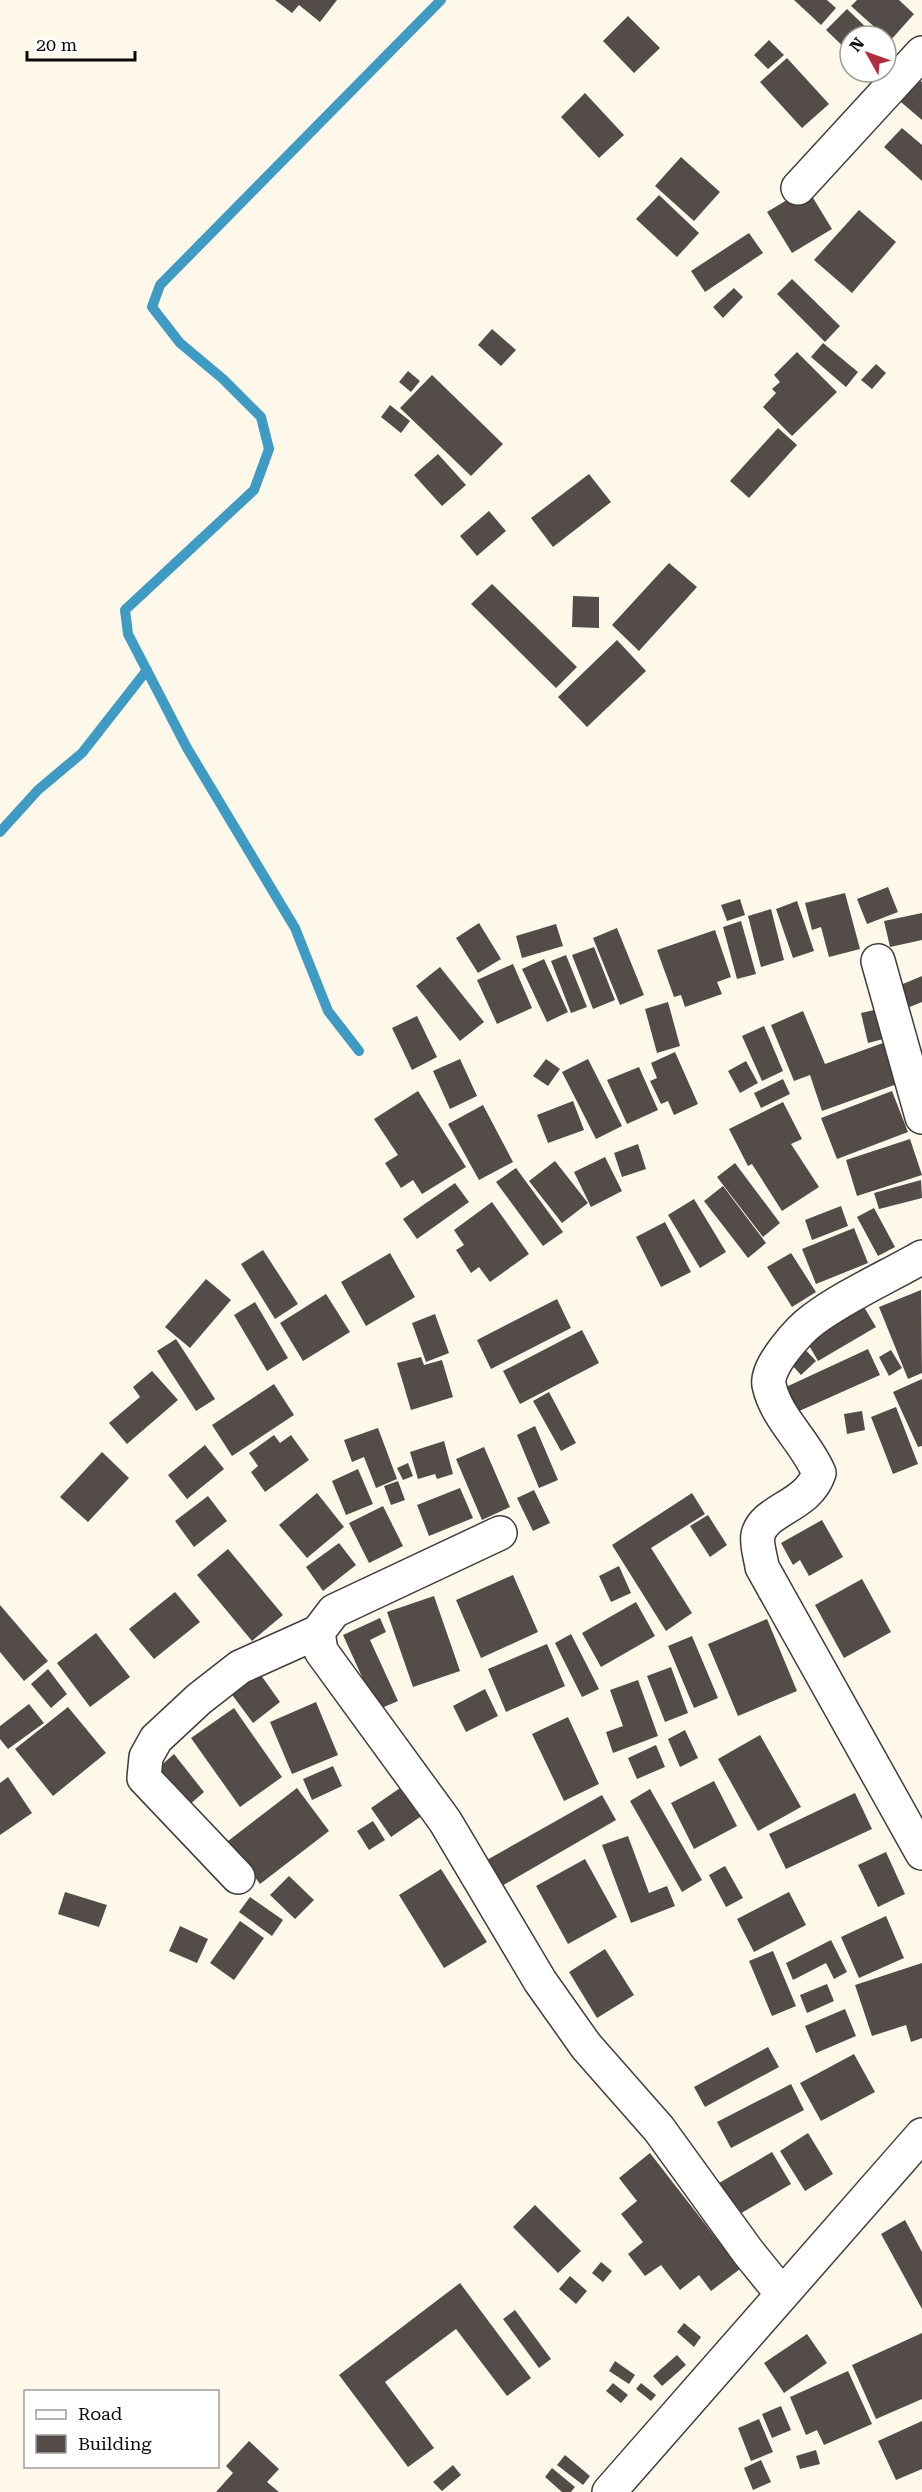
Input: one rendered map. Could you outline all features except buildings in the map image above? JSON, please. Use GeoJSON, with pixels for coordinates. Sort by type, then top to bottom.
{"type":"FeatureCollection","features":[{"type":"Feature","properties":{"kind":"street"},"geometry":{"type":"LineString","coordinates":[[798,188],[922,53]]}},
{"type":"Feature","properties":{"kind":"street"},"geometry":{"type":"LineString","coordinates":[[878,961],[922,1117]]}},
{"type":"Feature","properties":{"kind":"street"},"geometry":{"type":"LineString","coordinates":[[922,1257],[813,1319],[775,1361],[768,1383],[777,1407],[813,1458],[819,1473],[808,1494],[764,1524],[758,1534],[762,1567],[922,1853]]}},
{"type":"Feature","properties":{"kind":"street"},"geometry":{"type":"LineString","coordinates":[[238,1877],[144,1778],[146,1756],[156,1739],[240,1667],[318,1632],[334,1611],[500,1533]]}},
{"type":"Feature","properties":{"kind":"street"},"geometry":{"type":"LineString","coordinates":[[318,1632],[321,1651],[445,1821],[540,1981],[585,2046],[659,2129],[747,2252],[782,2294]]}},
{"type":"Feature","properties":{"kind":"street"},"geometry":{"type":"LineString","coordinates":[[609,2492],[922,2135]]}},
{"type":"Feature","properties":{"kind":"waterway"},"geometry":{"type":"LineString","coordinates":[[359,1051],[328,1011],[295,928],[187,748],[128,634],[125,610],[254,490],[269,449],[261,417],[223,379],[180,343],[152,307],[160,285],[441,0]]}},
{"type":"Feature","properties":{"kind":"waterway"},"geometry":{"type":"LineString","coordinates":[[0,832],[38,790],[82,753],[147,670]]}}]}
